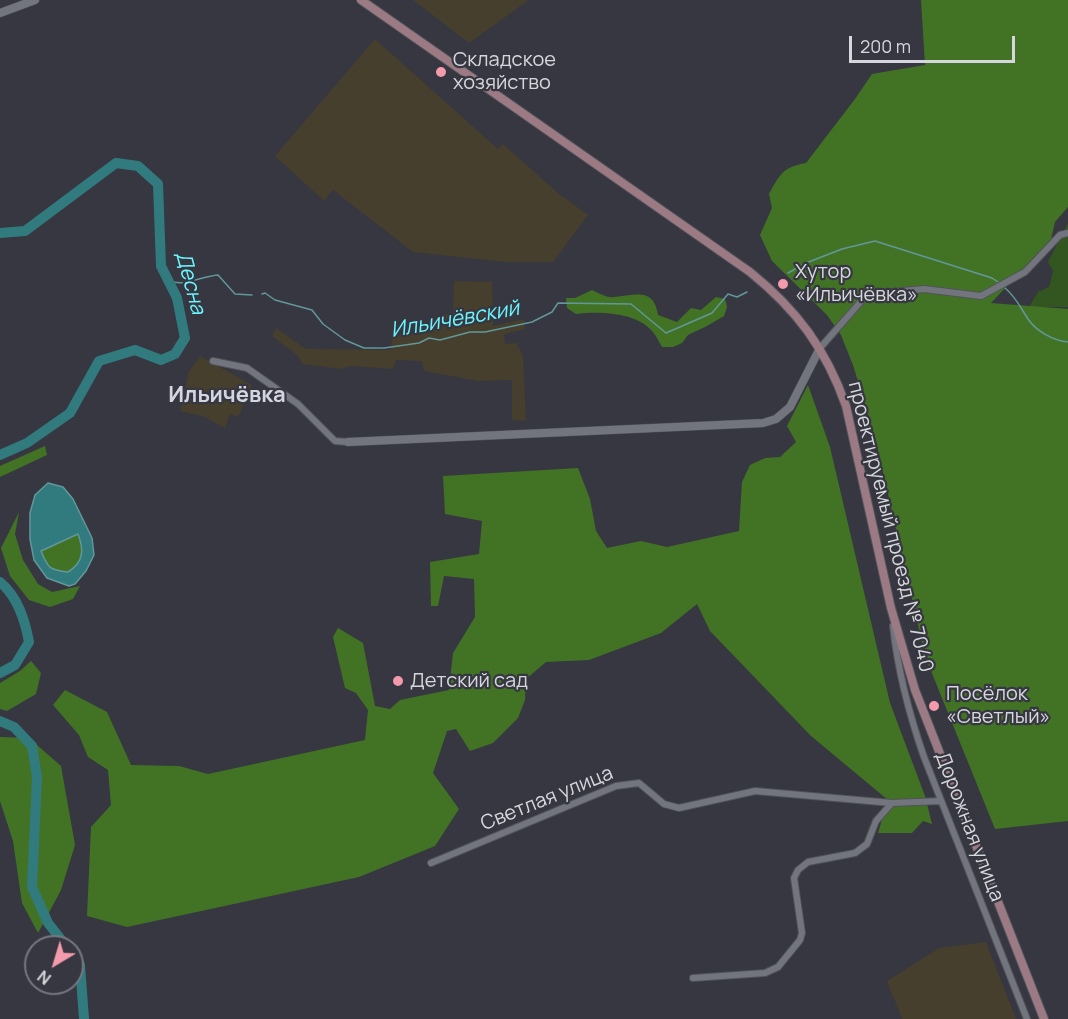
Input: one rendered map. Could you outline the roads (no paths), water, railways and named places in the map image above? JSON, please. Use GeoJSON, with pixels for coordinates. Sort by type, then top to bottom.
{"type":"FeatureCollection","features":[{"type":"Feature","properties":{"kind":"main road","name":"проектируемый проезд № 7040"},"geometry":{"type":"LineString","coordinates":[[361,0],[750,272],[794,312],[820,348],[846,406],[902,650],[930,733],[1044,1019]]}},
{"type":"Feature","properties":{"kind":"street"},"geometry":{"type":"LineString","coordinates":[[0,14],[35,0]]}},
{"type":"Feature","properties":{"kind":"street"},"geometry":{"type":"LineString","coordinates":[[213,361],[247,368],[298,404],[335,441],[763,423],[776,419],[789,407],[820,348],[864,298],[871,294],[924,289],[981,296],[1025,272],[1060,235],[1068,233]]}},
{"type":"Feature","properties":{"kind":"street","name":"Дорожная улица"},"geometry":{"type":"LineString","coordinates":[[891,608],[898,666],[910,717],[940,801],[1027,1019]]}},
{"type":"Feature","properties":{"kind":"street","name":"Светлая улица"},"geometry":{"type":"LineString","coordinates":[[431,863],[616,786],[639,783],[664,804],[679,808],[755,790],[892,803],[940,801]]}},
{"type":"Feature","properties":{"kind":"street"},"geometry":{"type":"LineString","coordinates":[[693,978],[765,973],[778,967],[800,940],[802,933],[794,878],[798,870],[808,862],[855,853],[867,844],[876,821],[892,803]]}},
{"type":"Feature","properties":{"kind":"water"},"geometry":{"type":"Polygon","coordinates":[[[48,483],[63,487],[73,499],[92,538],[94,555],[86,571],[75,584],[69,586],[47,578],[34,560],[30,539],[30,513],[35,495],[48,483]],[[78,534],[41,551],[48,565],[53,569],[68,572],[80,560],[82,550],[78,534]]]}},
{"type":"Feature","properties":{"kind":"waterway","name":"Десна"},"geometry":{"type":"LineString","coordinates":[[0,233],[25,231],[116,163],[138,166],[158,184],[161,266],[177,298],[185,338],[175,354],[161,360],[135,350],[99,361],[70,413],[27,443],[0,455]]}},
{"type":"Feature","properties":{"kind":"waterway"},"geometry":{"type":"LineString","coordinates":[[788,273],[806,263],[842,249],[875,241],[992,278],[998,282]]}},
{"type":"Feature","properties":{"kind":"waterway"},"geometry":{"type":"LineString","coordinates":[[169,281],[181,283],[218,275],[235,294],[252,295]]}},
{"type":"Feature","properties":{"kind":"waterway"},"geometry":{"type":"LineString","coordinates":[[1005,288],[1036,328],[1051,337],[1068,342]]}},
{"type":"Feature","properties":{"kind":"waterway","name":"Ильичёвский"},"geometry":{"type":"LineString","coordinates":[[262,294],[265,293],[275,300],[312,310],[323,324],[345,340],[364,348],[384,348],[419,343],[429,338],[440,340],[470,332],[485,332],[532,322],[552,312],[558,303],[631,304],[666,333],[712,313],[728,294],[737,297],[747,292]]}},
{"type":"Feature","properties":{"kind":"waterway","name":"Десна"},"geometry":{"type":"LineString","coordinates":[[0,582],[12,595],[20,609],[29,642],[15,665],[0,673]]}},
{"type":"Feature","properties":{"kind":"waterway","name":"Десна"},"geometry":{"type":"LineString","coordinates":[[0,721],[14,727],[32,746],[37,777],[32,887],[48,923],[58,935]]}},
{"type":"Feature","properties":{"kind":"waterway","name":"Десна"},"geometry":{"type":"LineString","coordinates":[[82,995],[84,1019]]}},
{"type":"Feature","properties":{"kind":"place","name":"Складское хозяйство"},"geometry":{"type":"Point","coordinates":[441,72]}},
{"type":"Feature","properties":{"kind":"place","name":"Хутор «Ильичёвка»"},"geometry":{"type":"Point","coordinates":[783,284]}},
{"type":"Feature","properties":{"kind":"place","name":"Детский сад"},"geometry":{"type":"Point","coordinates":[398,681]}},
{"type":"Feature","properties":{"kind":"place","name":"Посёлок «Светлый»"},"geometry":{"type":"Point","coordinates":[934,706]}},
{"type":"Feature","properties":{"kind":"district","name":"Ильичёвка"},"geometry":{"type":"Point","coordinates":[227,396]}}]}
